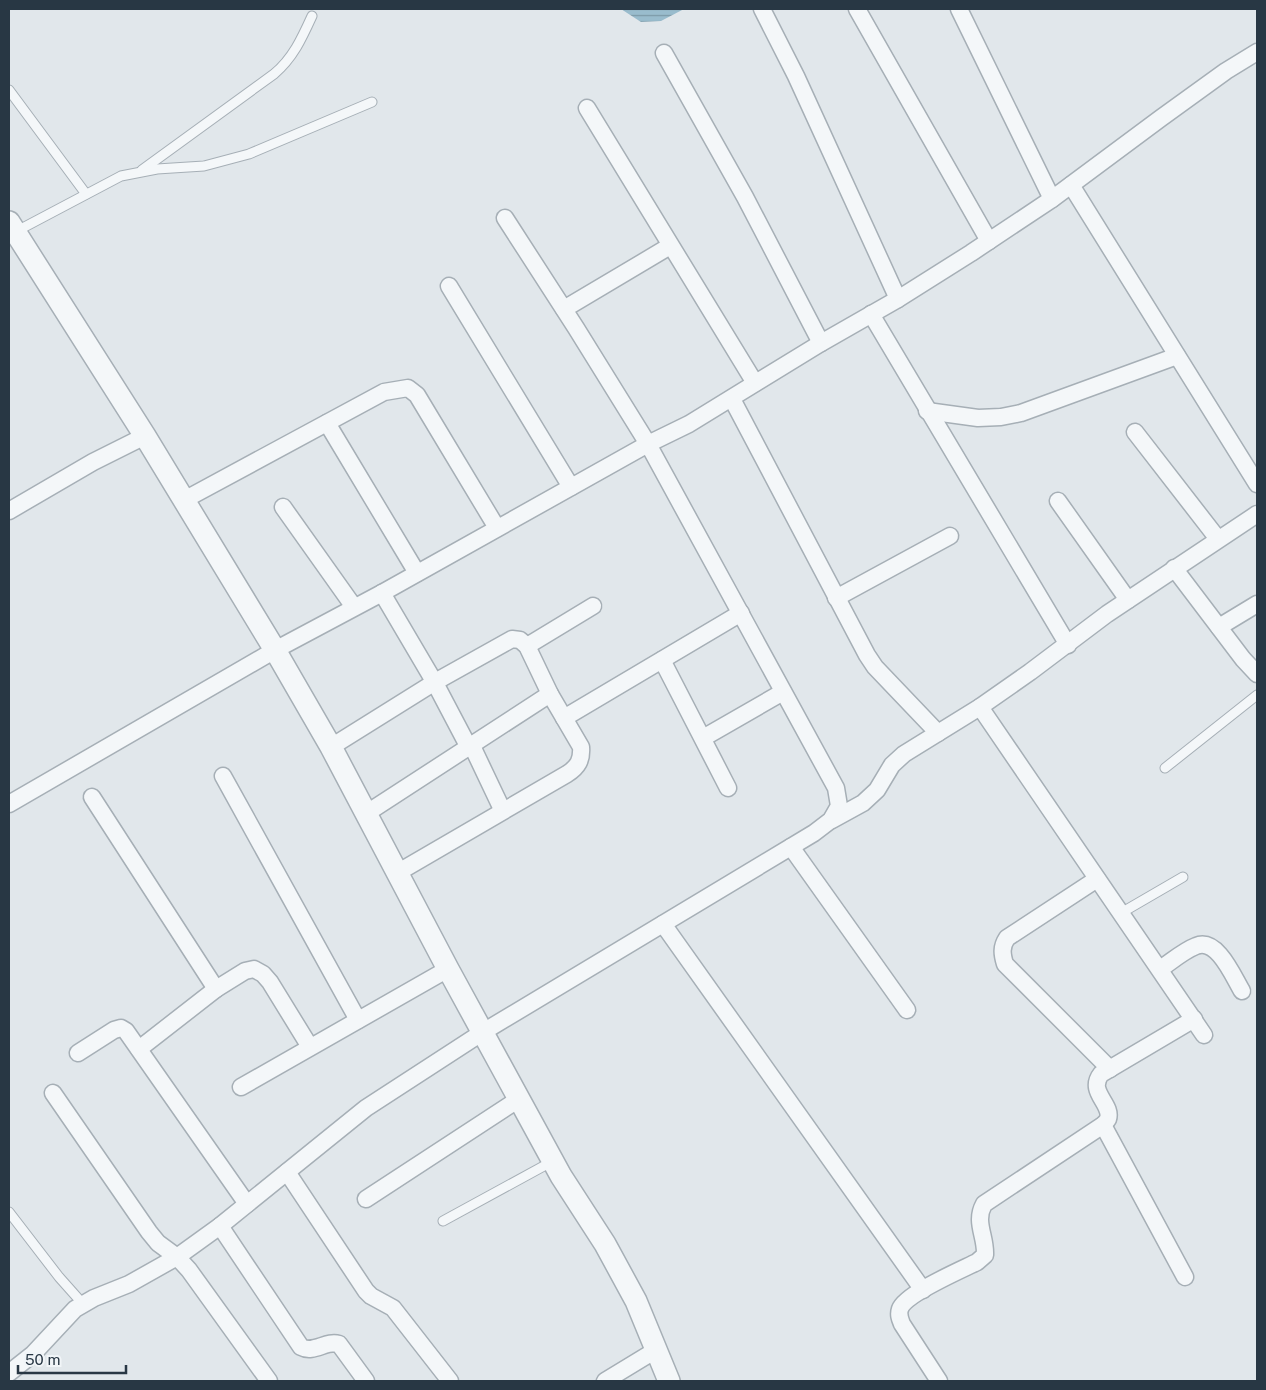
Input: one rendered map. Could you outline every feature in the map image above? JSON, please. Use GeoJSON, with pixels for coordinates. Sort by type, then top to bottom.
{"type":"FeatureCollection","features":[{"type":"Feature","properties":{"kind":"street"},"geometry":{"type":"LineString","coordinates":[[762,9],[796,76],[898,299]]}},
{"type":"Feature","properties":{"kind":"street"},"geometry":{"type":"LineString","coordinates":[[857,9],[989,241]]}},
{"type":"Feature","properties":{"kind":"street"},"geometry":{"type":"LineString","coordinates":[[959,9],[1052,199]]}},
{"type":"Feature","properties":{"kind":"street"},"geometry":{"type":"LineString","coordinates":[[664,53],[744,197],[821,343]]}},
{"type":"Feature","properties":{"kind":"street"},"geometry":{"type":"LineString","coordinates":[[9,804],[275,650],[382,593],[732,399],[821,343],[898,299],[989,241],[1052,199],[1226,72],[1257,54]]}},
{"type":"Feature","properties":{"kind":"street"},"geometry":{"type":"LineString","coordinates":[[586,108],[755,383]]}},
{"type":"Feature","properties":{"kind":"street"},"geometry":{"type":"LineString","coordinates":[[1071,185],[1257,484]]}},
{"type":"Feature","properties":{"kind":"street"},"geometry":{"type":"LineString","coordinates":[[505,218],[648,444],[836,788],[840,806],[831,820]]}},
{"type":"Feature","properties":{"kind":"street"},"geometry":{"type":"LineString","coordinates":[[11,230],[145,436],[275,650],[331,747],[448,969],[553,1161],[605,1244],[636,1302],[669,1381]]}},
{"type":"Feature","properties":{"kind":"street"},"geometry":{"type":"LineString","coordinates":[[564,309],[670,246]]}},
{"type":"Feature","properties":{"kind":"street"},"geometry":{"type":"LineString","coordinates":[[449,286],[571,487]]}},
{"type":"Feature","properties":{"kind":"street"},"geometry":{"type":"LineString","coordinates":[[871,314],[1068,645]]}},
{"type":"Feature","properties":{"kind":"street"},"geometry":{"type":"LineString","coordinates":[[927,411],[978,418],[1021,413],[1177,356]]}},
{"type":"Feature","properties":{"kind":"street"},"geometry":{"type":"LineString","coordinates":[[184,500],[384,392],[408,388],[417,395],[497,528]]}},
{"type":"Feature","properties":{"kind":"street"},"geometry":{"type":"LineString","coordinates":[[732,399],[836,598],[875,667],[938,733]]}},
{"type":"Feature","properties":{"kind":"street"},"geometry":{"type":"LineString","coordinates":[[327,422],[417,573]]}},
{"type":"Feature","properties":{"kind":"street"},"geometry":{"type":"LineString","coordinates":[[1135,432],[1218,540]]}},
{"type":"Feature","properties":{"kind":"street"},"geometry":{"type":"LineString","coordinates":[[9,511],[93,462],[145,436]]}},
{"type":"Feature","properties":{"kind":"street"},"geometry":{"type":"LineString","coordinates":[[1058,502],[1128,600]]}},
{"type":"Feature","properties":{"kind":"street"},"geometry":{"type":"LineString","coordinates":[[283,507],[354,607]]}},
{"type":"Feature","properties":{"kind":"street"},"geometry":{"type":"LineString","coordinates":[[9,1373],[26,1362],[64,1320],[83,1304],[130,1284],[177,1257],[220,1226],[366,1108],[483,1032],[791,847],[831,820],[863,803],[877,790],[892,764],[904,754],[980,707],[1128,600],[1257,514]]}},
{"type":"Feature","properties":{"kind":"street"},"geometry":{"type":"LineString","coordinates":[[836,598],[950,536]]}},
{"type":"Feature","properties":{"kind":"street"},"geometry":{"type":"LineString","coordinates":[[1174,568],[1243,659],[1257,674]]}},
{"type":"Feature","properties":{"kind":"street"},"geometry":{"type":"LineString","coordinates":[[382,593],[435,682],[466,742],[472,746],[504,810]]}},
{"type":"Feature","properties":{"kind":"street"},"geometry":{"type":"LineString","coordinates":[[1219,627],[1257,604]]}},
{"type":"Feature","properties":{"kind":"street"},"geometry":{"type":"LineString","coordinates":[[527,646],[593,606]]}},
{"type":"Feature","properties":{"kind":"street"},"geometry":{"type":"LineString","coordinates":[[564,718],[741,614]]}},
{"type":"Feature","properties":{"kind":"street"},"geometry":{"type":"LineString","coordinates":[[331,747],[435,682],[512,639],[520,640],[527,646],[550,694],[581,747],[582,756],[579,763],[567,774],[398,873]]}},
{"type":"Feature","properties":{"kind":"street"},"geometry":{"type":"LineString","coordinates":[[662,660],[728,788]]}},
{"type":"Feature","properties":{"kind":"street"},"geometry":{"type":"LineString","coordinates":[[703,738],[784,692]]}},
{"type":"Feature","properties":{"kind":"street"},"geometry":{"type":"LineString","coordinates":[[367,813],[550,694]]}},
{"type":"Feature","properties":{"kind":"street"},"geometry":{"type":"LineString","coordinates":[[980,707],[1204,1035]]}},
{"type":"Feature","properties":{"kind":"street"},"geometry":{"type":"LineString","coordinates":[[223,776],[358,1020]]}},
{"type":"Feature","properties":{"kind":"street"},"geometry":{"type":"LineString","coordinates":[[92,797],[216,989]]}},
{"type":"Feature","properties":{"kind":"street"},"geometry":{"type":"LineString","coordinates":[[791,847],[907,1010]]}},
{"type":"Feature","properties":{"kind":"street"},"geometry":{"type":"LineString","coordinates":[[1098,879],[1007,938],[1003,945],[1002,955],[1005,964],[1110,1069]]}},
{"type":"Feature","properties":{"kind":"street"},"geometry":{"type":"LineString","coordinates":[[663,924],[923,1290]]}},
{"type":"Feature","properties":{"kind":"street"},"geometry":{"type":"LineString","coordinates":[[1160,969],[1196,945],[1212,946],[1220,954],[1242,991]]}},
{"type":"Feature","properties":{"kind":"street"},"geometry":{"type":"LineString","coordinates":[[138,1049],[216,989],[245,971],[254,969],[263,974],[310,1047]]}},
{"type":"Feature","properties":{"kind":"street"},"geometry":{"type":"LineString","coordinates":[[241,1087],[448,969]]}},
{"type":"Feature","properties":{"kind":"street"},"geometry":{"type":"LineString","coordinates":[[939,1381],[899,1317],[899,1311],[904,1302],[977,1262],[984,1255],[985,1246],[979,1221],[980,1212],[984,1204],[1103,1125],[1108,1119],[1108,1112],[1096,1085],[1102,1074],[1194,1020]]}},
{"type":"Feature","properties":{"kind":"street"},"geometry":{"type":"LineString","coordinates":[[78,1053],[114,1030],[121,1028],[126,1031],[247,1204]]}},
{"type":"Feature","properties":{"kind":"street"},"geometry":{"type":"LineString","coordinates":[[53,1093],[154,1238],[163,1248],[177,1257],[195,1277],[269,1381]]}},
{"type":"Feature","properties":{"kind":"street"},"geometry":{"type":"LineString","coordinates":[[366,1198],[520,1099]]}},
{"type":"Feature","properties":{"kind":"street"},"geometry":{"type":"LineString","coordinates":[[1103,1125],[1184,1277]]}},
{"type":"Feature","properties":{"kind":"street"},"geometry":{"type":"LineString","coordinates":[[287,1172],[368,1294],[393,1308],[450,1381]]}},
{"type":"Feature","properties":{"kind":"street"},"geometry":{"type":"LineString","coordinates":[[220,1226],[301,1347],[311,1349],[333,1342],[339,1344],[366,1381]]}},
{"type":"Feature","properties":{"kind":"street"},"geometry":{"type":"LineString","coordinates":[[605,1381],[656,1350]]}},
{"type":"Feature","properties":{"kind":"lane"},"geometry":{"type":"LineString","coordinates":[[140,172],[286,64],[300,42],[312,16]]}},
{"type":"Feature","properties":{"kind":"lane"},"geometry":{"type":"LineString","coordinates":[[9,90],[86,194]]}},
{"type":"Feature","properties":{"kind":"lane"},"geometry":{"type":"LineString","coordinates":[[11,230],[121,176],[157,169],[204,166],[233,160],[372,102]]}},
{"type":"Feature","properties":{"kind":"lane"},"geometry":{"type":"LineString","coordinates":[[1165,768],[1257,695]]}},
{"type":"Feature","properties":{"kind":"lane"},"geometry":{"type":"LineString","coordinates":[[1121,913],[1183,877]]}},
{"type":"Feature","properties":{"kind":"lane"},"geometry":{"type":"LineString","coordinates":[[442,1221],[553,1161]]}},
{"type":"Feature","properties":{"kind":"lane"},"geometry":{"type":"LineString","coordinates":[[9,1212],[53,1270],[83,1304]]}},
{"type":"Feature","properties":{"kind":"water"},"geometry":{"type":"Polygon","coordinates":[[[621,9],[684,9],[661,21],[641,22],[621,9]]]}}]}
